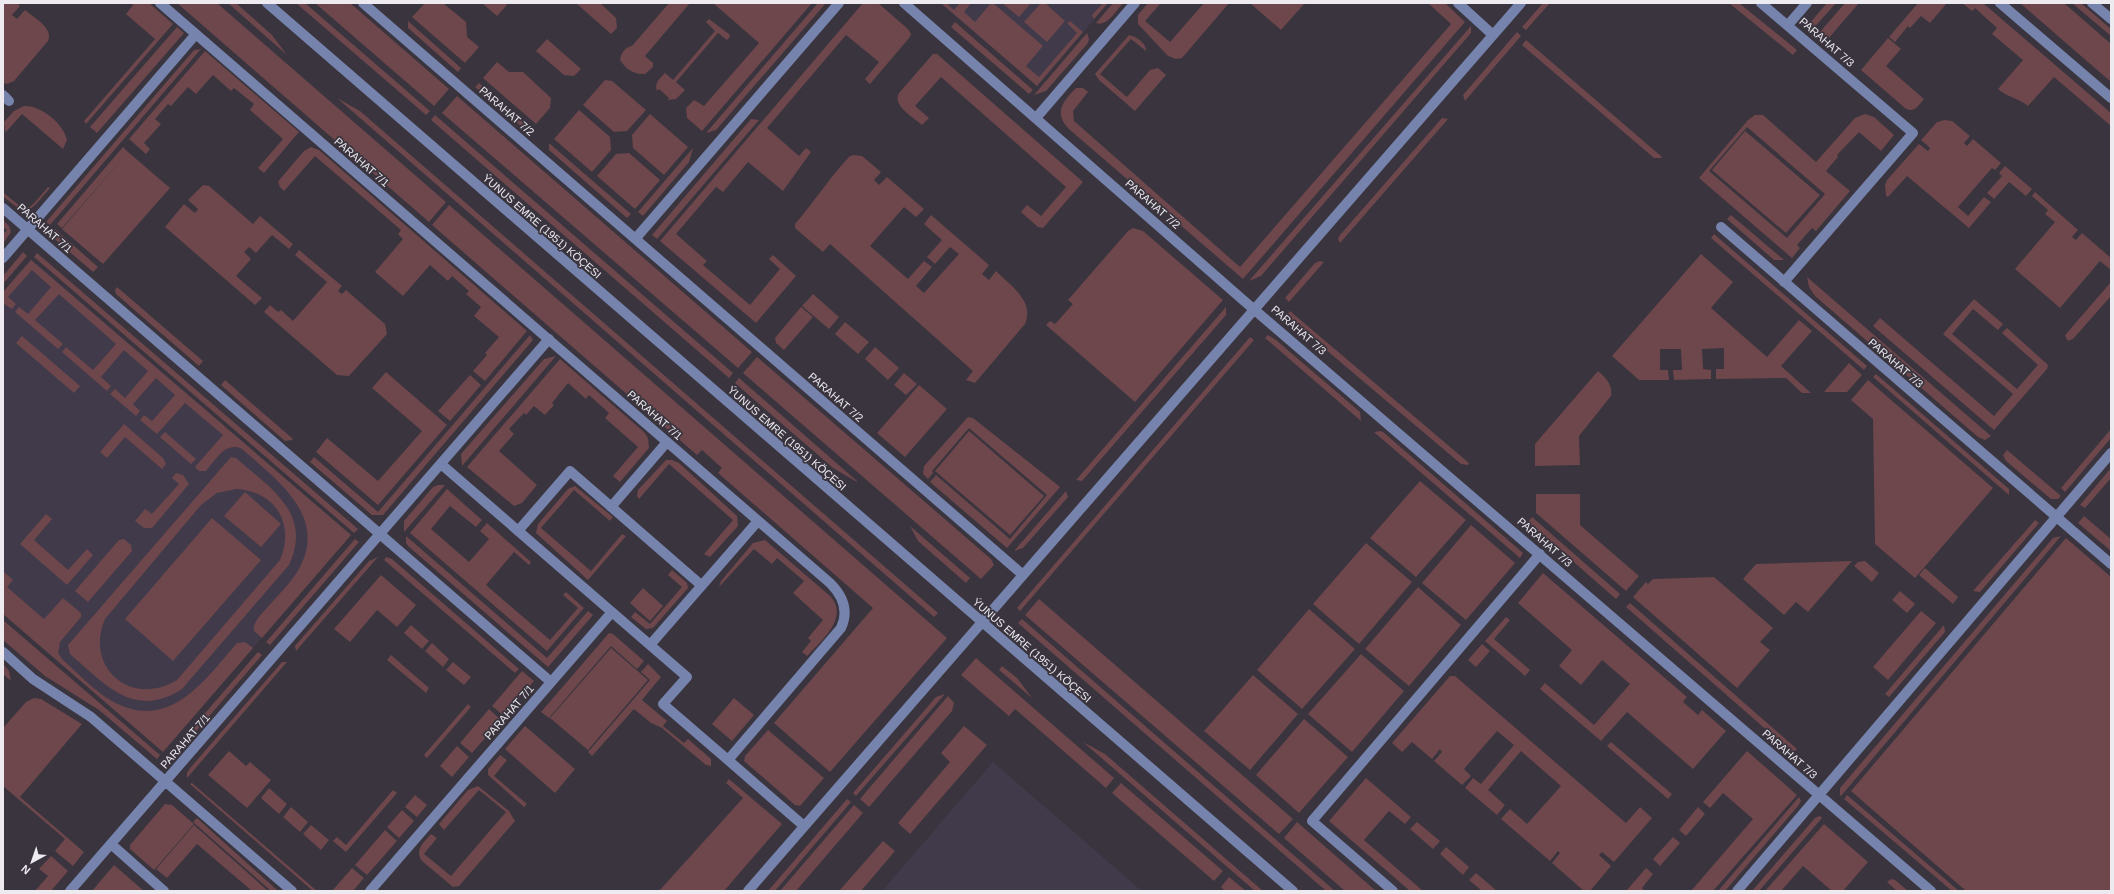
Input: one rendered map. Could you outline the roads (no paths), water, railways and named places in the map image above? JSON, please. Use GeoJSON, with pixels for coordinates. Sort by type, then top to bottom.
{"type":"FeatureCollection","features":[{"type":"Feature","properties":{"kind":"street","name":"PARAHAT 7/1"},"geometry":{"type":"LineString","coordinates":[[160,3],[830,583],[840,596],[846,610],[844,623],[837,634],[728,760]]}},
{"type":"Feature","properties":{"kind":"street","name":"ÝUNUS EMRE (1951) KÖÇESI"},"geometry":{"type":"LineString","coordinates":[[267,3],[1293,891]]}},
{"type":"Feature","properties":{"kind":"street","name":"PARAHAT 7/2"},"geometry":{"type":"LineString","coordinates":[[363,3],[1022,574]]}},
{"type":"Feature","properties":{"kind":"street"},"geometry":{"type":"LineString","coordinates":[[636,238],[839,3]]}},
{"type":"Feature","properties":{"kind":"street","name":"PARAHAT 7/2"},"geometry":{"type":"LineString","coordinates":[[904,3],[1255,308]]}},
{"type":"Feature","properties":{"kind":"street"},"geometry":{"type":"LineString","coordinates":[[1036,118],[1135,3]]}},
{"type":"Feature","properties":{"kind":"street"},"geometry":{"type":"LineString","coordinates":[[1458,3],[1493,35]]}},
{"type":"Feature","properties":{"kind":"street"},"geometry":{"type":"LineString","coordinates":[[748,891],[980,621],[1521,3]]}},
{"type":"Feature","properties":{"kind":"street","name":"PARAHAT 7/3"},"geometry":{"type":"LineString","coordinates":[[1761,3],[1913,132],[1784,282]]}},
{"type":"Feature","properties":{"kind":"street"},"geometry":{"type":"LineString","coordinates":[[1788,25],[1807,3]]}},
{"type":"Feature","properties":{"kind":"street"},"geometry":{"type":"LineString","coordinates":[[2000,3],[2111,98]]}},
{"type":"Feature","properties":{"kind":"street"},"geometry":{"type":"LineString","coordinates":[[2092,3],[2111,19]]}},
{"type":"Feature","properties":{"kind":"street"},"geometry":{"type":"LineString","coordinates":[[3,258],[196,34]]}},
{"type":"Feature","properties":{"kind":"street","name":"PARAHAT 7/1"},"geometry":{"type":"LineString","coordinates":[[3,208],[551,682],[370,891]]}},
{"type":"Feature","properties":{"kind":"street","name":"PARAHAT 7/3"},"geometry":{"type":"LineString","coordinates":[[1720,227],[2111,564]]}},
{"type":"Feature","properties":{"kind":"street","name":"PARAHAT 7/3"},"geometry":{"type":"LineString","coordinates":[[1255,308],[1931,891]]}},
{"type":"Feature","properties":{"kind":"street","name":"PARAHAT 7/1"},"geometry":{"type":"LineString","coordinates":[[70,891],[549,339]]}},
{"type":"Feature","properties":{"kind":"street"},"geometry":{"type":"LineString","coordinates":[[611,507],[667,442]]}},
{"type":"Feature","properties":{"kind":"street","name":"PARAHAT 7/3"},"geometry":{"type":"LineString","coordinates":[[1737,891],[2111,453]]}},
{"type":"Feature","properties":{"kind":"street"},"geometry":{"type":"LineString","coordinates":[[441,464],[687,677],[663,704],[804,826]]}},
{"type":"Feature","properties":{"kind":"street"},"geometry":{"type":"LineString","coordinates":[[518,531],[570,471],[702,586]]}},
{"type":"Feature","properties":{"kind":"street"},"geometry":{"type":"LineString","coordinates":[[650,645],[758,521]]}},
{"type":"Feature","properties":{"kind":"street"},"geometry":{"type":"LineString","coordinates":[[1393,891],[1312,821],[1540,554]]}},
{"type":"Feature","properties":{"kind":"street"},"geometry":{"type":"LineString","coordinates":[[551,682],[612,612]]}},
{"type":"Feature","properties":{"kind":"street","name":"PARAHAT 7/1"},"geometry":{"type":"LineString","coordinates":[[3,652],[32,679],[91,717],[292,891]]}},
{"type":"Feature","properties":{"kind":"street"},"geometry":{"type":"LineString","coordinates":[[111,844],[164,891]]}}]}
